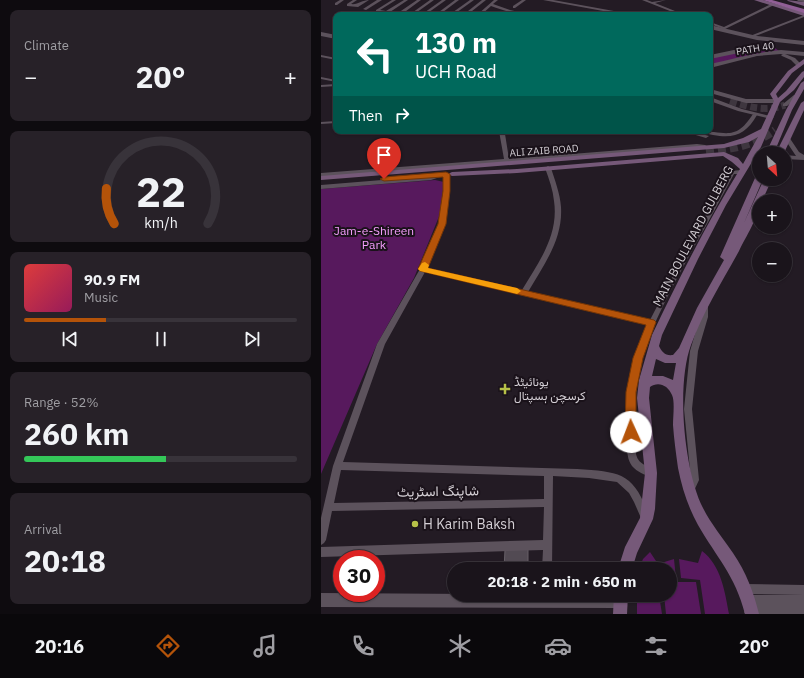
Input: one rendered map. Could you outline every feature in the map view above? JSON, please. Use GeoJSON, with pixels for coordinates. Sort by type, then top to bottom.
{"type":"FeatureCollection","features":[{"type":"Feature","properties":{"kind":"main road"},"geometry":{"type":"LineString","coordinates":[[757,0],[804,14]]}},
{"type":"Feature","properties":{"kind":"main road"},"geometry":{"type":"LineString","coordinates":[[766,0],[804,14]]}},
{"type":"Feature","properties":{"kind":"main road"},"geometry":{"type":"LineString","coordinates":[[781,0],[803,3]]}},
{"type":"Feature","properties":{"kind":"main road"},"geometry":{"type":"LineString","coordinates":[[789,0],[803,3]]}},
{"type":"Feature","properties":{"kind":"main road","name":"MAIN BOULEVARD GULBERG"},"geometry":{"type":"LineString","coordinates":[[627,562],[646,516],[651,473],[644,410],[644,385],[661,324],[693,259],[722,205],[757,147],[771,117],[784,106],[773,94],[783,80],[802,66]]}},
{"type":"Feature","properties":{"kind":"main road"},"geometry":{"type":"LineString","coordinates":[[775,130],[784,106],[796,96],[804,82]]}},
{"type":"Feature","properties":{"kind":"main road"},"geometry":{"type":"LineString","coordinates":[[783,146],[804,103]]}},
{"type":"Feature","properties":{"kind":"main road"},"geometry":{"type":"LineString","coordinates":[[772,146],[784,106]]}},
{"type":"Feature","properties":{"kind":"main road","name":"ALI ZAIB ROAD"},"geometry":{"type":"LineString","coordinates":[[321,186],[446,174],[548,168],[724,150],[765,130]]}},
{"type":"Feature","properties":{"kind":"main road"},"geometry":{"type":"LineString","coordinates":[[446,174],[705,150]]}},
{"type":"Feature","properties":{"kind":"main road","name":"ALI ZAIB ROAD"},"geometry":{"type":"LineString","coordinates":[[321,177],[705,150],[724,150]]}},
{"type":"Feature","properties":{"kind":"main road"},"geometry":{"type":"LineString","coordinates":[[724,150],[743,170]]}},
{"type":"Feature","properties":{"kind":"main road"},"geometry":{"type":"LineString","coordinates":[[654,345],[657,354],[660,357],[671,360],[680,356],[715,282],[755,186]]}},
{"type":"Feature","properties":{"kind":"main road"},"geometry":{"type":"LineString","coordinates":[[715,282],[738,244],[765,186]]}},
{"type":"Feature","properties":{"kind":"main road"},"geometry":{"type":"LineString","coordinates":[[685,348],[677,393],[682,450],[692,497],[707,529],[739,576],[749,604]]}},
{"type":"Feature","properties":{"kind":"main road"},"geometry":{"type":"LineString","coordinates":[[644,385],[651,380],[661,379],[670,383],[677,393]]}},
{"type":"Feature","properties":{"kind":"street"},"geometry":{"type":"LineString","coordinates":[[336,4],[342,0]]}},
{"type":"Feature","properties":{"kind":"street"},"geometry":{"type":"LineString","coordinates":[[355,0],[348,5],[357,6],[367,0]]}},
{"type":"Feature","properties":{"kind":"street"},"geometry":{"type":"LineString","coordinates":[[365,9],[380,0]]}},
{"type":"Feature","properties":{"kind":"street"},"geometry":{"type":"LineString","coordinates":[[394,0],[377,11],[386,12],[407,0]]}},
{"type":"Feature","properties":{"kind":"street"},"geometry":{"type":"LineString","coordinates":[[402,12],[419,0]]}},
{"type":"Feature","properties":{"kind":"street"},"geometry":{"type":"LineString","coordinates":[[415,12],[432,0]]}},
{"type":"Feature","properties":{"kind":"street"},"geometry":{"type":"LineString","coordinates":[[427,12],[444,0]]}},
{"type":"Feature","properties":{"kind":"street"},"geometry":{"type":"LineString","coordinates":[[441,12],[457,0]]}},
{"type":"Feature","properties":{"kind":"street"},"geometry":{"type":"LineString","coordinates":[[455,12],[471,0]]}},
{"type":"Feature","properties":{"kind":"street"},"geometry":{"type":"LineString","coordinates":[[469,12],[484,0],[495,1]]}},
{"type":"Feature","properties":{"kind":"street"},"geometry":{"type":"LineString","coordinates":[[513,7],[524,0]]}},
{"type":"Feature","properties":{"kind":"street"},"geometry":{"type":"LineString","coordinates":[[546,0],[616,12]]}},
{"type":"Feature","properties":{"kind":"street"},"geometry":{"type":"LineString","coordinates":[[644,0],[670,12]]}},
{"type":"Feature","properties":{"kind":"street"},"geometry":{"type":"LineString","coordinates":[[650,3],[664,0]]}},
{"type":"Feature","properties":{"kind":"street"},"geometry":{"type":"LineString","coordinates":[[483,12],[495,1]]}},
{"type":"Feature","properties":{"kind":"street"},"geometry":{"type":"LineString","coordinates":[[491,5],[512,12]]}},
{"type":"Feature","properties":{"kind":"street"},"geometry":{"type":"LineString","coordinates":[[723,29],[772,5]]}},
{"type":"Feature","properties":{"kind":"street"},"geometry":{"type":"LineString","coordinates":[[752,36],[804,14]]}},
{"type":"Feature","properties":{"kind":"street"},"geometry":{"type":"LineString","coordinates":[[713,24],[723,29]]}},
{"type":"Feature","properties":{"kind":"street"},"geometry":{"type":"LineString","coordinates":[[713,27],[760,38],[804,44]]}},
{"type":"Feature","properties":{"kind":"street"},"geometry":{"type":"LineString","coordinates":[[321,31],[333,33]]}},
{"type":"Feature","properties":{"kind":"street"},"geometry":{"type":"LineString","coordinates":[[321,34],[333,36]]}},
{"type":"Feature","properties":{"kind":"street"},"geometry":{"type":"LineString","coordinates":[[760,38],[775,50],[793,59],[802,66]]}},
{"type":"Feature","properties":{"kind":"street","name":"PATH 40"},"geometry":{"type":"LineString","coordinates":[[713,65],[804,44]]}},
{"type":"Feature","properties":{"kind":"street","name":"PATH 40"},"geometry":{"type":"LineString","coordinates":[[713,56],[734,52],[775,50],[804,54]]}},
{"type":"Feature","properties":{"kind":"street"},"geometry":{"type":"LineString","coordinates":[[321,52],[333,54]]}},
{"type":"Feature","properties":{"kind":"street"},"geometry":{"type":"LineString","coordinates":[[321,56],[333,58]]}},
{"type":"Feature","properties":{"kind":"street"},"geometry":{"type":"LineString","coordinates":[[321,78],[333,80]]}},
{"type":"Feature","properties":{"kind":"street"},"geometry":{"type":"LineString","coordinates":[[321,86],[333,85]]}},
{"type":"Feature","properties":{"kind":"street"},"geometry":{"type":"LineString","coordinates":[[713,92],[751,102],[784,106]]}},
{"type":"Feature","properties":{"kind":"street"},"geometry":{"type":"LineString","coordinates":[[713,96],[755,115],[771,117]]}},
{"type":"Feature","properties":{"kind":"street"},"geometry":{"type":"LineString","coordinates":[[713,100],[741,105],[739,99]]}},
{"type":"Feature","properties":{"kind":"street"},"geometry":{"type":"LineString","coordinates":[[713,133],[731,135],[741,132],[748,127],[755,115]]}},
{"type":"Feature","properties":{"kind":"street"},"geometry":{"type":"LineString","coordinates":[[321,123],[333,122]]}},
{"type":"Feature","properties":{"kind":"street"},"geometry":{"type":"LineString","coordinates":[[502,134],[507,160]]}},
{"type":"Feature","properties":{"kind":"street"},"geometry":{"type":"LineString","coordinates":[[700,134],[737,143]]}},
{"type":"Feature","properties":{"kind":"street"},"geometry":{"type":"LineString","coordinates":[[787,138],[797,153],[804,158]]}},
{"type":"Feature","properties":{"kind":"street"},"geometry":{"type":"LineString","coordinates":[[321,177],[507,160],[697,146],[705,150]]}},
{"type":"Feature","properties":{"kind":"street"},"geometry":{"type":"LineString","coordinates":[[792,157],[804,158]]}},
{"type":"Feature","properties":{"kind":"street"},"geometry":{"type":"LineString","coordinates":[[524,293],[553,243],[559,225],[558,206],[548,168]]}},
{"type":"Feature","properties":{"kind":"street"},"geometry":{"type":"LineString","coordinates":[[651,473],[638,468],[632,455],[630,421],[631,392],[638,358],[651,322],[732,173],[743,170]]}},
{"type":"Feature","properties":{"kind":"street"},"geometry":{"type":"LineString","coordinates":[[321,540],[337,466],[381,344],[423,269],[442,224],[447,191],[446,174]]}},
{"type":"Feature","properties":{"kind":"street"},"geometry":{"type":"LineString","coordinates":[[423,269],[651,322]]}},
{"type":"Feature","properties":{"kind":"street"},"geometry":{"type":"LineString","coordinates":[[692,497],[695,480],[688,410],[694,351],[704,317],[706,301]]}},
{"type":"Feature","properties":{"kind":"street"},"geometry":{"type":"LineString","coordinates":[[337,466],[594,475],[618,479],[625,483],[637,495],[646,516]]}},
{"type":"Feature","properties":{"kind":"street"},"geometry":{"type":"LineString","coordinates":[[547,562],[549,473]]}},
{"type":"Feature","properties":{"kind":"street","name":"شاپنگ اسٹریٹ"},"geometry":{"type":"LineString","coordinates":[[328,507],[548,503]]}},
{"type":"Feature","properties":{"kind":"street"},"geometry":{"type":"LineString","coordinates":[[321,552],[548,546]]}},
{"type":"Feature","properties":{"kind":"street"},"geometry":{"type":"LineString","coordinates":[[749,604],[804,590]]}},
{"type":"Feature","properties":{"kind":"street"},"geometry":{"type":"LineString","coordinates":[[321,600],[447,599]]}},
{"type":"Feature","properties":{"kind":"street"},"geometry":{"type":"LineString","coordinates":[[606,602],[621,603]]}},
{"type":"Feature","properties":{"kind":"street"},"geometry":{"type":"LineString","coordinates":[[749,604],[804,602]]}},
{"type":"Feature","properties":{"kind":"street"},"geometry":{"type":"LineString","coordinates":[[749,604],[804,613]]}},
{"type":"Feature","properties":{"kind":"green space"},"geometry":{"type":"Polygon","coordinates":[[[774,47],[779,51],[713,65],[713,56],[774,47]]]}},
{"type":"Feature","properties":{"kind":"green space","name":"Jam-e-Shireen Park"},"geometry":{"type":"Polygon","coordinates":[[[435,180],[444,182],[440,214],[414,278],[377,344],[321,474],[321,189],[435,180]]]}},
{"type":"Feature","properties":{"kind":"green space"},"geometry":{"type":"Polygon","coordinates":[[[702,551],[714,564],[718,571],[724,588],[729,614],[705,614],[700,580],[681,578],[679,559],[698,563],[702,551]]]}},
{"type":"Feature","properties":{"kind":"green space"},"geometry":{"type":"Polygon","coordinates":[[[650,552],[657,562],[642,562],[650,552]]]}},
{"type":"Feature","properties":{"kind":"green space"},"geometry":{"type":"Polygon","coordinates":[[[674,559],[674,562],[664,562],[674,559]]]}},
{"type":"Feature","properties":{"kind":"green space"},"geometry":{"type":"Polygon","coordinates":[[[677,582],[696,582],[701,614],[666,614],[665,602],[677,602],[677,582]]]}},
{"type":"Feature","properties":{"kind":"green space"},"geometry":{"type":"Polygon","coordinates":[[[637,602],[660,602],[662,614],[637,614],[637,602]]]}},
{"type":"Feature","properties":{"kind":"building"},"geometry":{"type":"Polygon","coordinates":[[[528,549],[528,562],[504,562],[505,550],[528,549]]]}},
{"type":"Feature","properties":{"kind":"tunnel"},"geometry":{"type":"LineString","coordinates":[[730,101],[757,108],[771,108],[785,105]]}},
{"type":"Feature","properties":{"kind":"tunnel"},"geometry":{"type":"LineString","coordinates":[[706,152],[742,146],[759,140],[775,130]]}},
{"type":"Feature","properties":{"kind":"slow traffic"},"geometry":{"type":"LineString","coordinates":[[425,265],[423,269],[517,291]]}},
{"type":"Feature","properties":{"kind":"place","name":"یونائیٹڈ کرسچن ہسپتال"},"geometry":{"type":"Point","coordinates":[505,389]}},
{"type":"Feature","properties":{"kind":"place","name":"H Karim Baksh"},"geometry":{"type":"Point","coordinates":[415,524]}},
{"type":"Feature","properties":{"kind":"route"},"geometry":{"type":"LineString","coordinates":[[384,179],[446,174],[447,191],[442,224],[423,269],[651,322],[638,358],[631,392],[631,432]]}}]}
